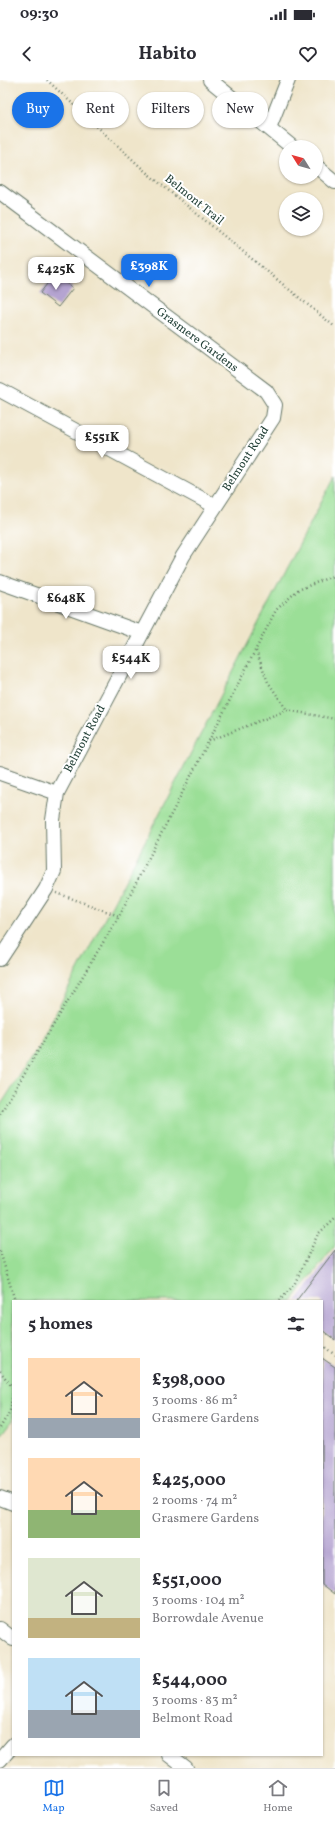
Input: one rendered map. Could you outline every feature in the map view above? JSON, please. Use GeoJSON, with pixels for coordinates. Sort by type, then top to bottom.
{"type":"FeatureCollection","features":[{"type":"Feature","properties":{"kind":"street"},"geometry":{"type":"LineString","coordinates":[[210,80],[284,140]]}},
{"type":"Feature","properties":{"kind":"street"},"geometry":{"type":"LineString","coordinates":[[269,128],[288,80]]}},
{"type":"Feature","properties":{"kind":"street"},"geometry":{"type":"LineString","coordinates":[[323,172],[335,182]]}},
{"type":"Feature","properties":{"kind":"street","name":"Grasmere Gardens"},"geometry":{"type":"LineString","coordinates":[[0,192],[266,391],[274,405]]}},
{"type":"Feature","properties":{"kind":"street"},"geometry":{"type":"LineString","coordinates":[[0,390],[215,506]]}},
{"type":"Feature","properties":{"kind":"street","name":"Belmont Road"},"geometry":{"type":"LineString","coordinates":[[0,959],[46,889],[54,871],[53,820],[57,793],[183,556],[273,418],[274,405]]}},
{"type":"Feature","properties":{"kind":"street"},"geometry":{"type":"LineString","coordinates":[[0,582],[142,633]]}},
{"type":"Feature","properties":{"kind":"street"},"geometry":{"type":"LineString","coordinates":[[0,773],[57,793]]}},
{"type":"Feature","properties":{"kind":"street"},"geometry":{"type":"LineString","coordinates":[[0,1498],[12,1503]]}},
{"type":"Feature","properties":{"kind":"street"},"geometry":{"type":"LineString","coordinates":[[0,1629],[12,1638]]}},
{"type":"Feature","properties":{"kind":"street"},"geometry":{"type":"LineString","coordinates":[[0,1760],[12,1746]]}},
{"type":"Feature","properties":{"kind":"street"},"geometry":{"type":"LineString","coordinates":[[170,1756],[186,1768]]}},
{"type":"Feature","properties":{"kind":"path","name":"Belmont Trail"},"geometry":{"type":"LineString","coordinates":[[47,80],[146,172],[335,327]]}},
{"type":"Feature","properties":{"kind":"path"},"geometry":{"type":"LineString","coordinates":[[0,1114],[119,916],[276,610],[298,590],[335,575]]}},
{"type":"Feature","properties":{"kind":"path"},"geometry":{"type":"LineString","coordinates":[[256,651],[268,682],[287,710]]}},
{"type":"Feature","properties":{"kind":"path"},"geometry":{"type":"LineString","coordinates":[[208,741],[287,710],[335,719]]}},
{"type":"Feature","properties":{"kind":"path"},"geometry":{"type":"LineString","coordinates":[[46,889],[119,916]]}},
{"type":"Feature","properties":{"kind":"path"},"geometry":{"type":"LineString","coordinates":[[279,1300],[294,1285],[318,1234],[335,1218]]}},
{"type":"Feature","properties":{"kind":"path"},"geometry":{"type":"LineString","coordinates":[[0,1251],[15,1300]]}},
{"type":"Feature","properties":{"kind":"path"},"geometry":{"type":"LineString","coordinates":[[323,1346],[335,1355]]}},
{"type":"Feature","properties":{"kind":"path"},"geometry":{"type":"LineString","coordinates":[[0,1371],[12,1387]]}},
{"type":"Feature","properties":{"kind":"path"},"geometry":{"type":"LineString","coordinates":[[0,1428],[10,1411],[12,1399]]}},
{"type":"Feature","properties":{"kind":"green space"},"geometry":{"type":"Polygon","coordinates":[[[335,476],[335,1246],[293,1300],[12,1300],[12,1421],[0,1437],[0,1106],[37,1049],[335,476]]]}},
{"type":"Feature","properties":{"kind":"building"},"geometry":{"type":"Polygon","coordinates":[[[54,275],[73,288],[58,307],[40,293],[54,275]]]}},
{"type":"Feature","properties":{"kind":"building"},"geometry":{"type":"Polygon","coordinates":[[[335,1250],[335,1340],[323,1331],[323,1300],[297,1300],[335,1250]]]}},
{"type":"Feature","properties":{"kind":"building"},"geometry":{"type":"Polygon","coordinates":[[[323,1359],[335,1367],[335,1594],[323,1585],[323,1359]]]}}]}
